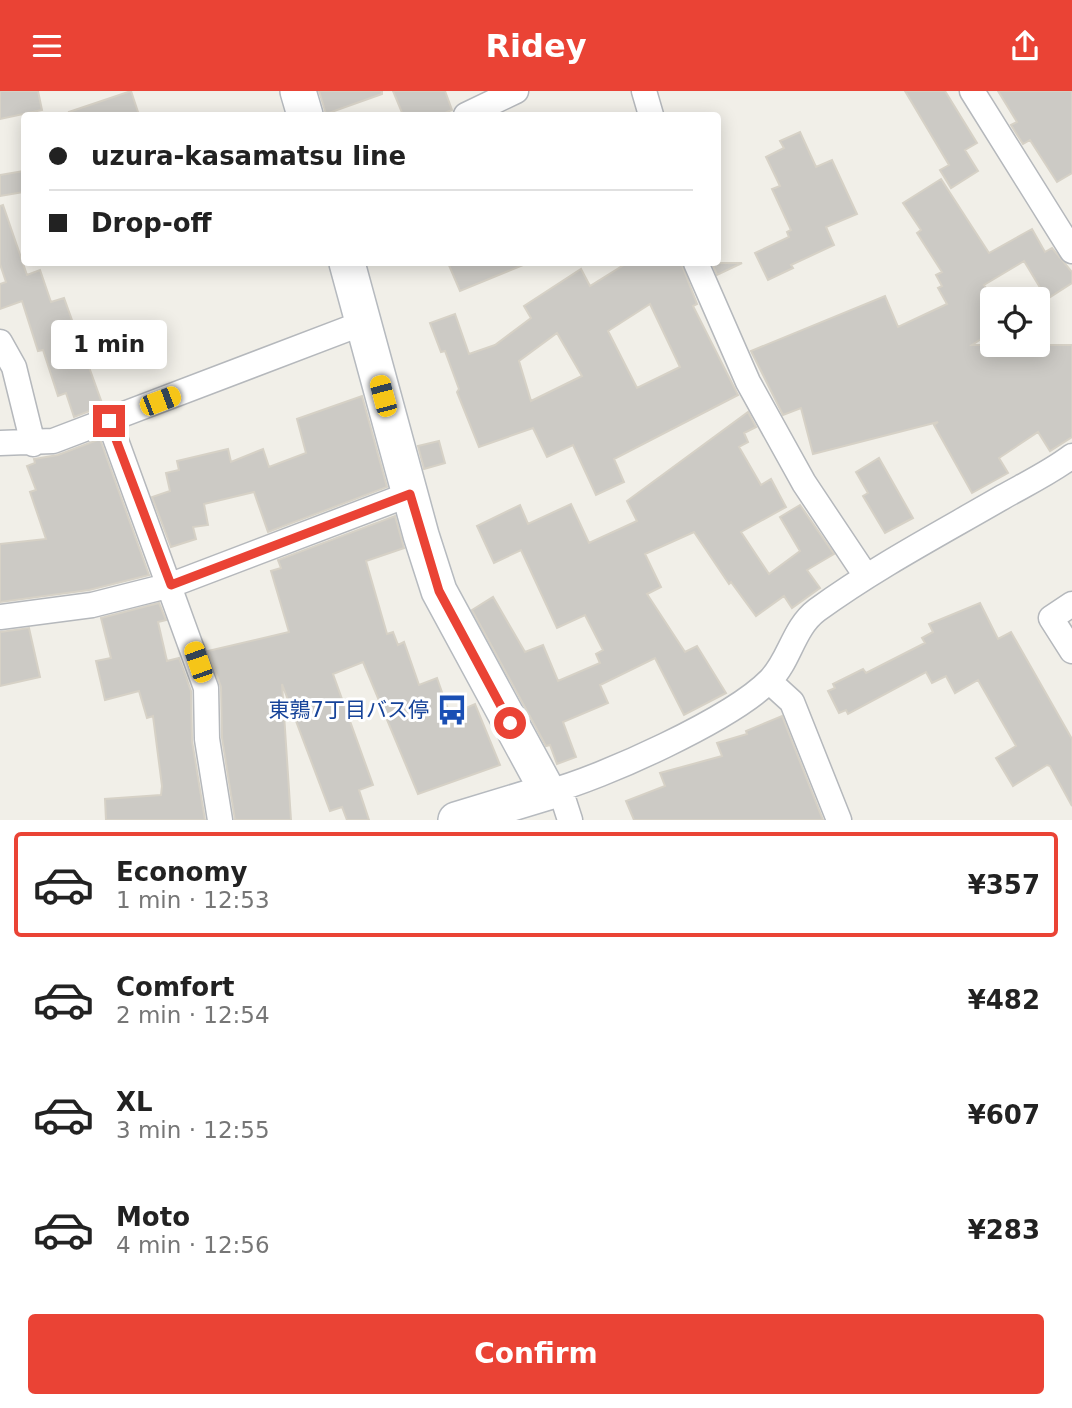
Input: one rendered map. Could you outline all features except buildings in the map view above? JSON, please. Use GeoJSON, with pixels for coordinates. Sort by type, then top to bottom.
{"type":"FeatureCollection","features":[{"type":"Feature","properties":{"kind":"main road"},"geometry":{"type":"LineString","coordinates":[[298,91],[304,112]]}},
{"type":"Feature","properties":{"kind":"main road"},"geometry":{"type":"LineString","coordinates":[[348,266],[439,591],[554,791],[456,820]]}},
{"type":"Feature","properties":{"kind":"street"},"geometry":{"type":"LineString","coordinates":[[472,112],[516,91]]}},
{"type":"Feature","properties":{"kind":"street"},"geometry":{"type":"LineString","coordinates":[[644,91],[650,112]]}},
{"type":"Feature","properties":{"kind":"street"},"geometry":{"type":"LineString","coordinates":[[972,91],[1072,251]]}},
{"type":"Feature","properties":{"kind":"street"},"geometry":{"type":"LineString","coordinates":[[697,266],[748,382],[804,482],[866,576]]}},
{"type":"Feature","properties":{"kind":"street"},"geometry":{"type":"LineString","coordinates":[[0,443],[33,444],[53,441],[363,323]]}},
{"type":"Feature","properties":{"kind":"street"},"geometry":{"type":"LineString","coordinates":[[0,342],[14,367],[33,444]]}},
{"type":"Feature","properties":{"kind":"street"},"geometry":{"type":"LineString","coordinates":[[109,421],[171,585],[206,688],[208,739],[220,820]]}},
{"type":"Feature","properties":{"kind":"street"},"geometry":{"type":"LineString","coordinates":[[570,820],[554,791],[719,717],[769,681],[783,664],[798,631],[814,613],[866,576],[1072,456]]}},
{"type":"Feature","properties":{"kind":"street"},"geometry":{"type":"LineString","coordinates":[[0,617],[92,605],[171,585],[410,494]]}},
{"type":"Feature","properties":{"kind":"street"},"geometry":{"type":"LineString","coordinates":[[1072,604],[1051,618],[1072,651]]}},
{"type":"Feature","properties":{"kind":"street"},"geometry":{"type":"LineString","coordinates":[[769,681],[792,702],[839,820]]}},
{"type":"Feature","properties":{"kind":"place","name":"東鶉7丁目バス停"},"geometry":{"type":"Point","coordinates":[452,710]}},
{"type":"Feature","properties":{"kind":"route"},"geometry":{"type":"LineString","coordinates":[[109,421],[171,585],[410,494],[439,591],[510,723]]}}]}
